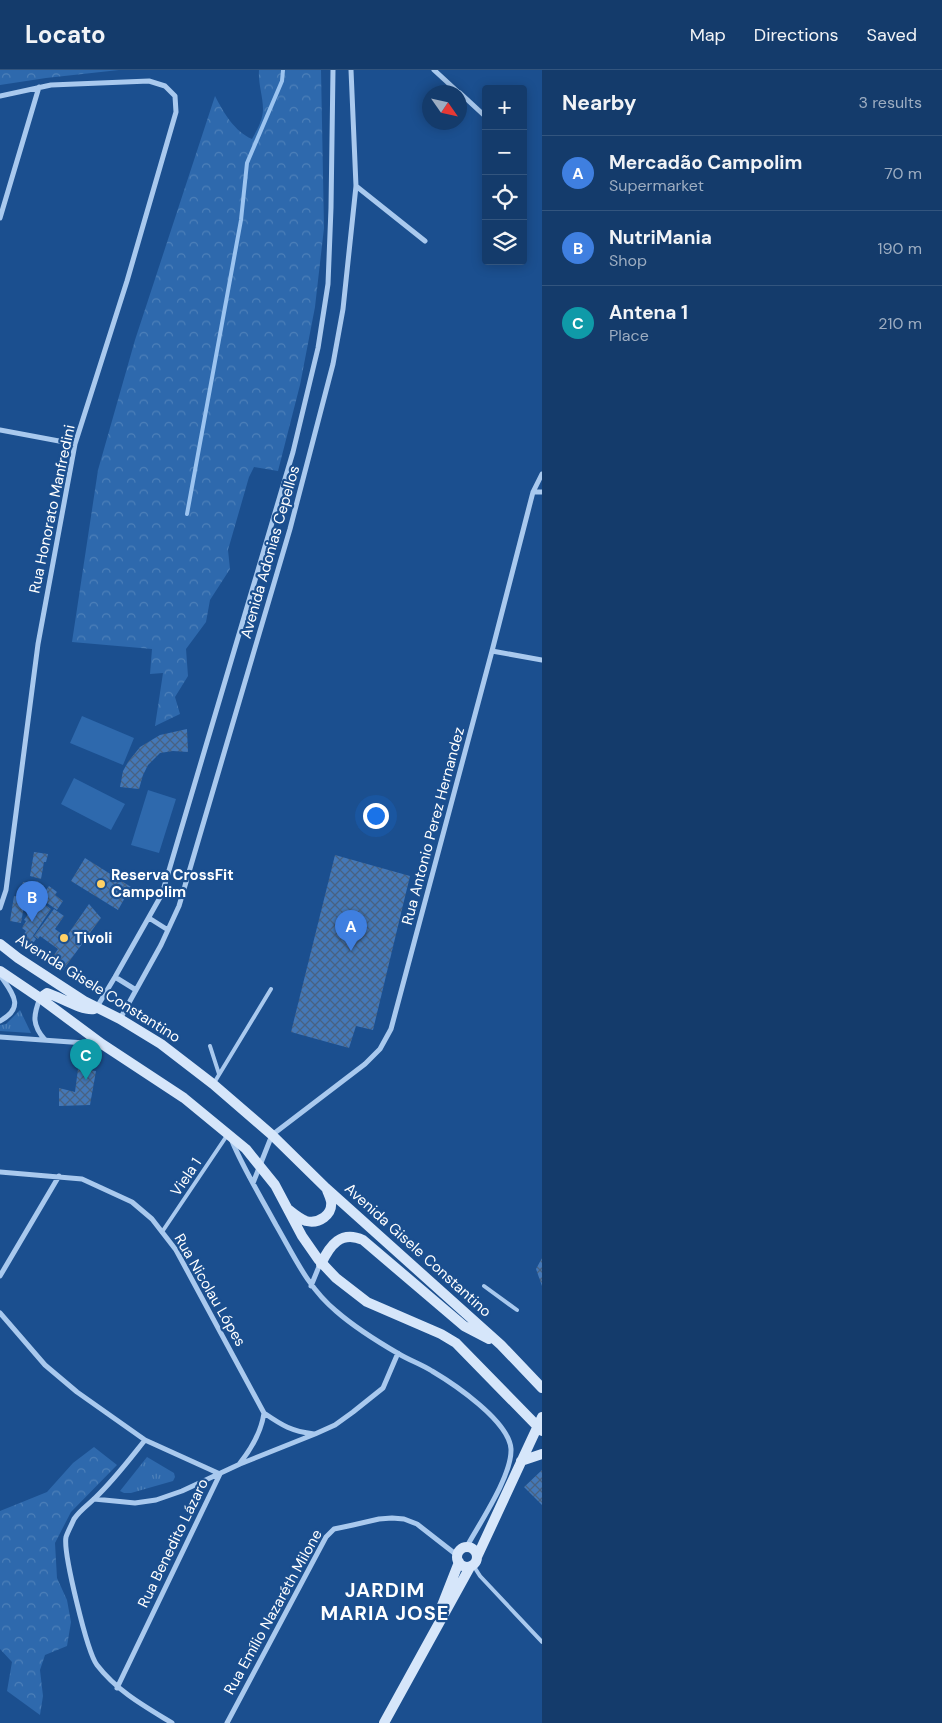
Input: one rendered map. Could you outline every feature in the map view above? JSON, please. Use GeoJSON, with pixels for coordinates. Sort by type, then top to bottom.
{"type":"FeatureCollection","features":[{"type":"Feature","properties":{"kind":"main road","name":"Avenida Gisele Constantino"},"geometry":{"type":"LineString","coordinates":[[0,944],[18,958],[84,1000],[161,1044],[213,1084],[503,1347],[542,1388]]}},
{"type":"Feature","properties":{"kind":"main road"},"geometry":{"type":"LineString","coordinates":[[0,971],[102,1044],[184,1098],[229,1135],[260,1165],[275,1185],[302,1236],[321,1264],[367,1302],[441,1334],[456,1343],[541,1424],[521,1461],[474,1563],[384,1723]]}},
{"type":"Feature","properties":{"kind":"main road"},"geometry":{"type":"LineString","coordinates":[[40,998],[47,993],[91,1010],[97,1007]]}},
{"type":"Feature","properties":{"kind":"main road"},"geometry":{"type":"LineString","coordinates":[[288,1210],[306,1221],[316,1221],[325,1217],[331,1209],[331,1200],[326,1188]]}},
{"type":"Feature","properties":{"kind":"main road"},"geometry":{"type":"LineString","coordinates":[[321,1264],[332,1246],[339,1239],[346,1236],[355,1236],[464,1326],[503,1347]]}},
{"type":"Feature","properties":{"kind":"main road"},"geometry":{"type":"LineString","coordinates":[[521,1461],[542,1454]]}},
{"type":"Feature","properties":{"kind":"main road"},"geometry":{"type":"LineString","coordinates":[[422,1655],[460,1550],[466,1548],[475,1551],[474,1563]]}},
{"type":"Feature","properties":{"kind":"main road"},"geometry":{"type":"LineString","coordinates":[[458,1559],[464,1567],[474,1563]]}},
{"type":"Feature","properties":{"kind":"street","name":"Avenida Adonias Cepellos"},"geometry":{"type":"LineString","coordinates":[[97,1007],[162,894],[293,452],[318,348],[328,284],[332,208],[332,70]]}},
{"type":"Feature","properties":{"kind":"street","name":"Avenida Adonias Cepellos"},"geometry":{"type":"LineString","coordinates":[[120,1019],[161,945],[179,906],[290,529],[333,364],[343,309],[356,186],[351,70]]}},
{"type":"Feature","properties":{"kind":"street"},"geometry":{"type":"LineString","coordinates":[[434,70],[450,85]]}},
{"type":"Feature","properties":{"kind":"street","name":"Rua Honorato Manfredini"},"geometry":{"type":"LineString","coordinates":[[0,908],[38,644],[75,444],[133,262],[176,112],[176,96],[165,86],[148,81],[51,85],[39,88]]}},
{"type":"Feature","properties":{"kind":"street"},"geometry":{"type":"LineString","coordinates":[[0,96],[39,88],[0,218]]}},
{"type":"Feature","properties":{"kind":"street"},"geometry":{"type":"LineString","coordinates":[[467,100],[482,113]]}},
{"type":"Feature","properties":{"kind":"street"},"geometry":{"type":"LineString","coordinates":[[356,186],[425,241]]}},
{"type":"Feature","properties":{"kind":"street"},"geometry":{"type":"LineString","coordinates":[[0,430],[75,444]]}},
{"type":"Feature","properties":{"kind":"street","name":"Rua Antonio Perez Hernandez"},"geometry":{"type":"LineString","coordinates":[[272,1136],[366,1064],[380,1049],[391,1028],[533,492],[542,474]]}},
{"type":"Feature","properties":{"kind":"street"},"geometry":{"type":"LineString","coordinates":[[533,492],[542,492]]}},
{"type":"Feature","properties":{"kind":"street"},"geometry":{"type":"LineString","coordinates":[[492,651],[542,660]]}},
{"type":"Feature","properties":{"kind":"street"},"geometry":{"type":"LineString","coordinates":[[149,918],[168,930]]}},
{"type":"Feature","properties":{"kind":"street"},"geometry":{"type":"LineString","coordinates":[[0,975],[14,996],[16,1004],[13,1011],[0,1021]]}},
{"type":"Feature","properties":{"kind":"street"},"geometry":{"type":"LineString","coordinates":[[115,978],[136,990]]}},
{"type":"Feature","properties":{"kind":"street"},"geometry":{"type":"LineString","coordinates":[[40,998],[35,1012],[35,1022],[38,1032],[45,1040]]}},
{"type":"Feature","properties":{"kind":"street"},"geometry":{"type":"LineString","coordinates":[[0,1037],[102,1044]]}},
{"type":"Feature","properties":{"kind":"street"},"geometry":{"type":"LineString","coordinates":[[229,1135],[239,1158],[311,1286],[337,1312],[398,1353],[432,1370],[469,1396],[494,1418],[503,1430],[511,1448],[509,1467],[466,1548]]}},
{"type":"Feature","properties":{"kind":"street"},"geometry":{"type":"LineString","coordinates":[[253,1183],[272,1136]]}},
{"type":"Feature","properties":{"kind":"street","name":"Rua Nicolau Lópes"},"geometry":{"type":"LineString","coordinates":[[0,1172],[82,1179],[132,1202],[152,1219],[176,1250],[264,1413],[283,1426],[297,1432],[316,1434]]}},
{"type":"Feature","properties":{"kind":"street"},"geometry":{"type":"LineString","coordinates":[[0,1276],[59,1176]]}},
{"type":"Feature","properties":{"kind":"street"},"geometry":{"type":"LineString","coordinates":[[311,1286],[321,1264]]}},
{"type":"Feature","properties":{"kind":"street"},"geometry":{"type":"LineString","coordinates":[[0,1313],[45,1365],[77,1392],[145,1440],[220,1474],[335,1425],[383,1388],[398,1353]]}},
{"type":"Feature","properties":{"kind":"street"},"geometry":{"type":"LineString","coordinates":[[240,1464],[253,1446],[262,1427],[264,1413]]}},
{"type":"Feature","properties":{"kind":"street"},"geometry":{"type":"LineString","coordinates":[[145,1440],[126,1464],[94,1499],[87,1504],[75,1519],[66,1537],[68,1557],[83,1631],[96,1664],[117,1688],[172,1723]]}},
{"type":"Feature","properties":{"kind":"street","name":"Rua Benedito Lázaro"},"geometry":{"type":"LineString","coordinates":[[94,1499],[135,1503],[156,1500],[220,1474]]}},
{"type":"Feature","properties":{"kind":"street","name":"Rua Benedito Lázaro"},"geometry":{"type":"LineString","coordinates":[[117,1688],[220,1474]]}},
{"type":"Feature","properties":{"kind":"street","name":"Rua Emílio Nazaréth Milone"},"geometry":{"type":"LineString","coordinates":[[227,1723],[326,1537],[334,1529],[379,1519],[404,1519],[417,1524],[458,1559]]}},
{"type":"Feature","properties":{"kind":"lane"},"geometry":{"type":"LineString","coordinates":[[213,1084],[271,989]]}},
{"type":"Feature","properties":{"kind":"lane"},"geometry":{"type":"LineString","coordinates":[[210,1046],[219,1074]]}},
{"type":"Feature","properties":{"kind":"lane","name":"Viela 1"},"geometry":{"type":"LineString","coordinates":[[162,1232],[229,1135]]}},
{"type":"Feature","properties":{"kind":"lane"},"geometry":{"type":"LineString","coordinates":[[484,1286],[517,1310]]}},
{"type":"Feature","properties":{"kind":"lane"},"geometry":{"type":"LineString","coordinates":[[474,1563],[480,1576],[542,1642]]}},
{"type":"Feature","properties":{"kind":"green space"},"geometry":{"type":"Polygon","coordinates":[[[0,70],[119,70],[0,85],[0,70]]]}},
{"type":"Feature","properties":{"kind":"green space"},"geometry":{"type":"Polygon","coordinates":[[[259,70],[321,70],[324,228],[315,307],[300,385],[278,471],[254,467],[249,477],[228,550],[230,569],[210,600],[206,622],[186,649],[188,676],[175,697],[180,714],[155,726],[163,673],[150,674],[152,649],[72,642],[98,470],[135,340],[215,96],[235,126],[252,139],[263,113],[259,70]]]}},
{"type":"Feature","properties":{"kind":"green space"},"geometry":{"type":"Polygon","coordinates":[[[82,716],[134,738],[123,765],[70,743],[82,716]]]}},
{"type":"Feature","properties":{"kind":"green space"},"geometry":{"type":"Polygon","coordinates":[[[74,778],[125,804],[111,830],[61,804],[74,778]]]}},
{"type":"Feature","properties":{"kind":"green space"},"geometry":{"type":"Polygon","coordinates":[[[148,790],[176,799],[159,853],[131,845],[148,790]]]}},
{"type":"Feature","properties":{"kind":"green space"},"geometry":{"type":"Polygon","coordinates":[[[20,1010],[31,1033],[0,1031],[0,1025],[6,1024],[20,1010]]]}},
{"type":"Feature","properties":{"kind":"green space"},"geometry":{"type":"Polygon","coordinates":[[[94,1447],[117,1465],[71,1512],[55,1543],[57,1578],[67,1600],[71,1622],[67,1646],[45,1655],[40,1670],[43,1696],[40,1715],[7,1691],[12,1662],[0,1649],[0,1511],[47,1492],[73,1463],[94,1447]]]}},
{"type":"Feature","properties":{"kind":"green space"},"geometry":{"type":"Polygon","coordinates":[[[147,1457],[174,1473],[173,1481],[131,1493],[120,1491],[147,1457]]]}},
{"type":"Feature","properties":{"kind":"building"},"geometry":{"type":"Polygon","coordinates":[[[187,729],[188,752],[173,751],[160,753],[148,765],[139,789],[120,787],[123,771],[140,747],[160,735],[187,729]]]}},
{"type":"Feature","properties":{"kind":"building"},"geometry":{"type":"Polygon","coordinates":[[[34,852],[48,854],[46,862],[44,862],[41,879],[30,876],[34,852]]]}},
{"type":"Feature","properties":{"kind":"building"},"geometry":{"type":"Polygon","coordinates":[[[335,855],[410,876],[373,1030],[356,1026],[349,1048],[291,1032],[335,855]]]}},
{"type":"Feature","properties":{"kind":"building","name":"Reserva CrossFit Campolim"},"geometry":{"type":"Polygon","coordinates":[[[85,858],[131,887],[118,910],[71,881],[85,858]]]}},
{"type":"Feature","properties":{"kind":"building"},"geometry":{"type":"Polygon","coordinates":[[[37,881],[44,886],[37,895],[30,890],[37,881]]]}},
{"type":"Feature","properties":{"kind":"building"},"geometry":{"type":"Polygon","coordinates":[[[23,882],[28,883],[21,923],[10,921],[14,896],[19,896],[23,882]]]}},
{"type":"Feature","properties":{"kind":"building"},"geometry":{"type":"Polygon","coordinates":[[[49,886],[57,892],[55,895],[63,901],[57,910],[40,898],[49,886]]]}},
{"type":"Feature","properties":{"kind":"building"},"geometry":{"type":"Polygon","coordinates":[[[34,897],[51,909],[33,936],[36,939],[29,949],[21,944],[26,931],[22,928],[26,921],[24,920],[32,908],[28,905],[34,897]]]}},
{"type":"Feature","properties":{"kind":"building","name":"Tivoli"},"geometry":{"type":"Polygon","coordinates":[[[89,904],[101,918],[63,970],[50,961],[58,949],[40,936],[38,939],[34,936],[54,909],[64,916],[55,929],[66,937],[89,904]]]}},
{"type":"Feature","properties":{"kind":"building"},"geometry":{"type":"Polygon","coordinates":[[[78,1069],[96,1071],[90,1105],[59,1106],[59,1088],[75,1092],[78,1069]]]}},
{"type":"Feature","properties":{"kind":"building"},"geometry":{"type":"Polygon","coordinates":[[[542,1258],[542,1286],[536,1269],[542,1258]]]}},
{"type":"Feature","properties":{"kind":"building"},"geometry":{"type":"Polygon","coordinates":[[[542,1470],[542,1505],[524,1487],[542,1470]]]}},
{"type":"Feature","properties":{"kind":"waterway"},"geometry":{"type":"LineString","coordinates":[[187,514],[241,220],[247,163],[282,81],[283,70]]}},
{"type":"Feature","properties":{"kind":"place","name":"Reserva CrossFit Campolim"},"geometry":{"type":"Point","coordinates":[101,884]}},
{"type":"Feature","properties":{"kind":"place","name":"NutriMania"},"geometry":{"type":"Point","coordinates":[32,922]}},
{"type":"Feature","properties":{"kind":"place","name":"Tivoli"},"geometry":{"type":"Point","coordinates":[64,938]}},
{"type":"Feature","properties":{"kind":"place","name":"Mercadão Campolim"},"geometry":{"type":"Point","coordinates":[351,951]}},
{"type":"Feature","properties":{"kind":"place","name":"Antena 1"},"geometry":{"type":"Point","coordinates":[86,1080]}},
{"type":"Feature","properties":{"kind":"district","name":"JARDIM MARIA JOSE"},"geometry":{"type":"Point","coordinates":[385,1602]}}]}
